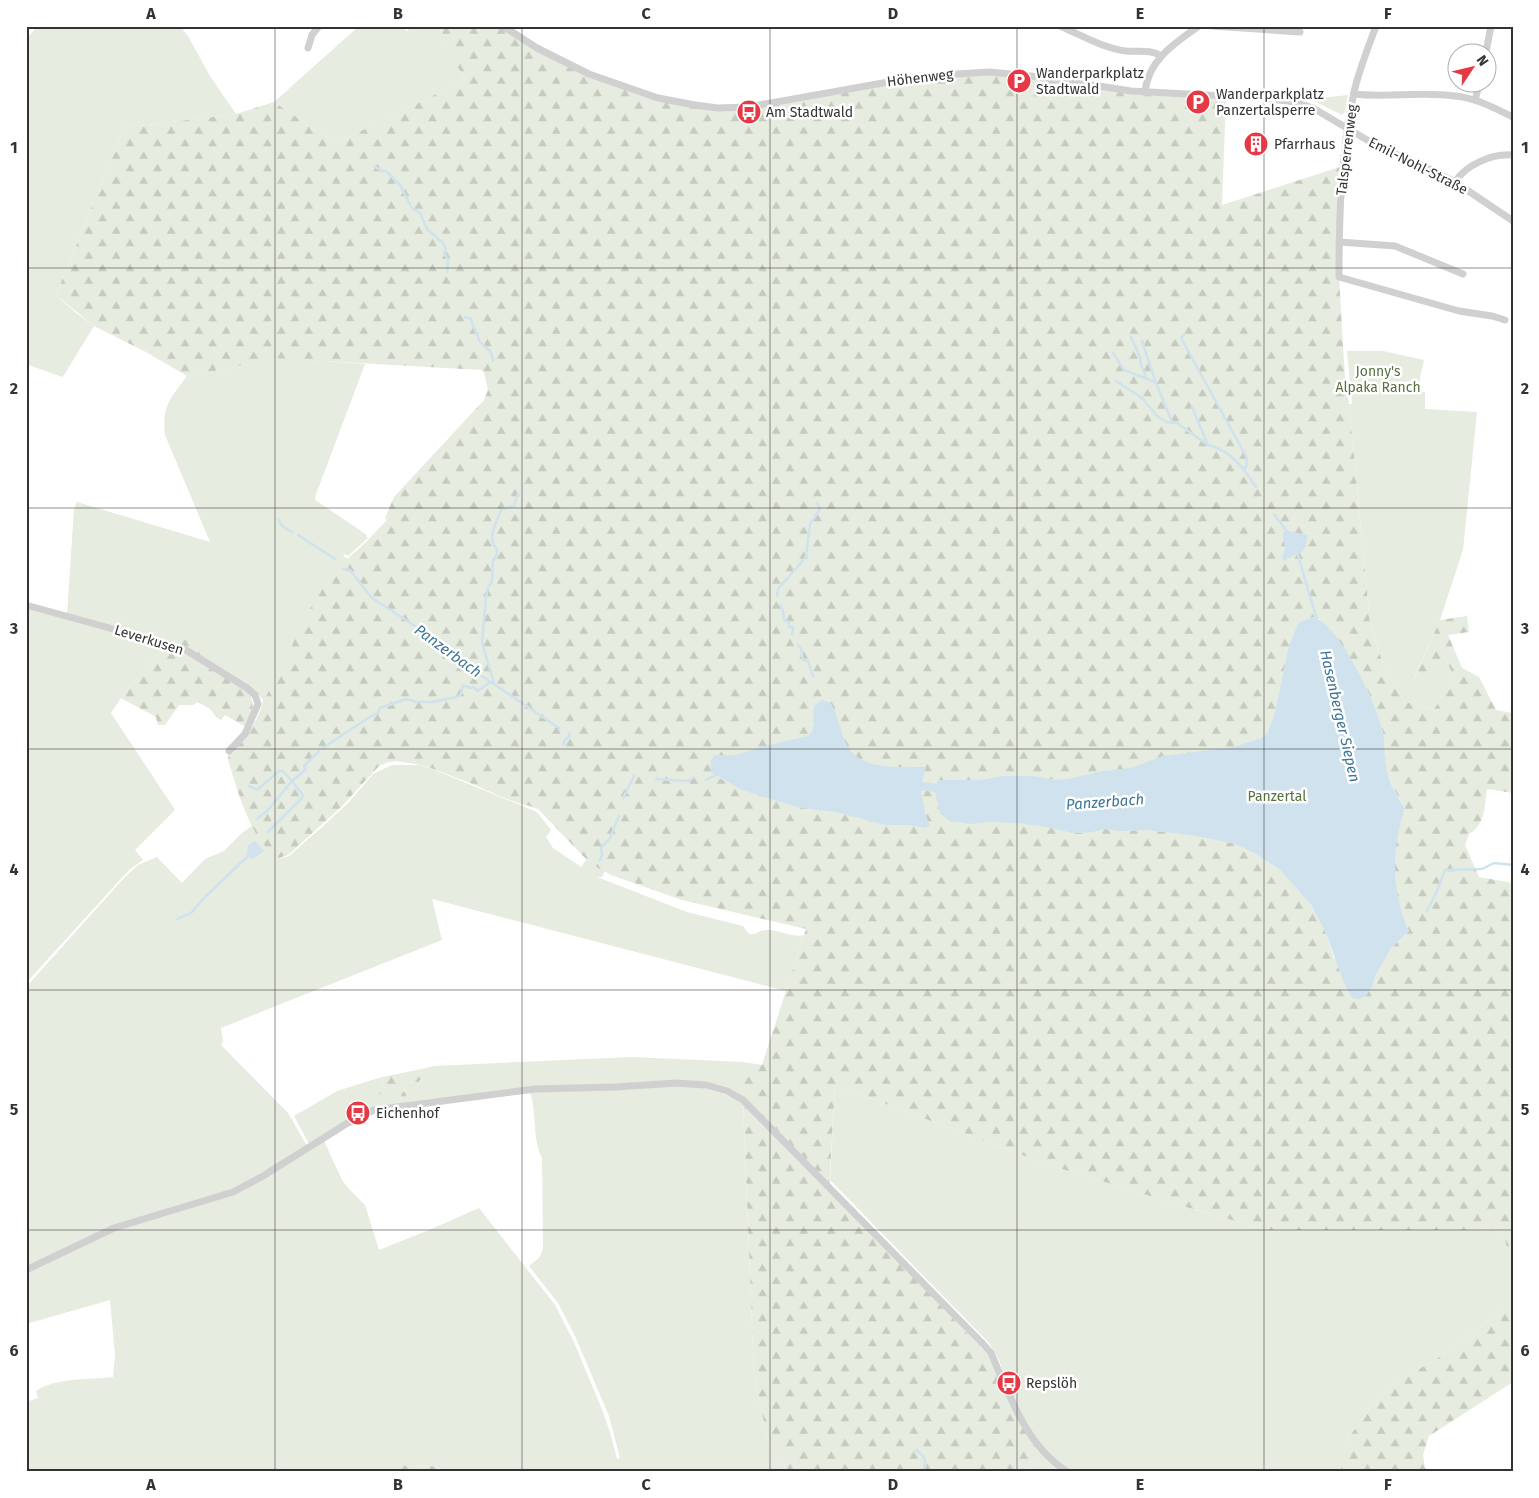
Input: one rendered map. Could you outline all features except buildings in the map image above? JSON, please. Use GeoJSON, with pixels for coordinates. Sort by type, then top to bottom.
{"type":"FeatureCollection","features":[{"type":"Feature","properties":{"kind":"street"},"geometry":{"type":"LineString","coordinates":[[308,48],[312,35],[320,26]]}},
{"type":"Feature","properties":{"kind":"street","name":"Höhenweg"},"geometry":{"type":"LineString","coordinates":[[503,26],[537,48],[589,74],[658,98],[695,106],[718,108],[748,107],[898,80],[957,73],[990,72],[1041,77],[1145,92],[1262,98],[1295,102],[1313,108],[1347,128]]}},
{"type":"Feature","properties":{"kind":"street"},"geometry":{"type":"LineString","coordinates":[[1060,26],[1107,46],[1126,51],[1156,52],[1161,56]]}},
{"type":"Feature","properties":{"kind":"street"},"geometry":{"type":"LineString","coordinates":[[1145,92],[1150,74],[1161,56],[1171,46],[1199,26]]}},
{"type":"Feature","properties":{"kind":"street"},"geometry":{"type":"LineString","coordinates":[[1212,26],[1300,32]]}},
{"type":"Feature","properties":{"kind":"street","name":"Talsperrenweg"},"geometry":{"type":"LineString","coordinates":[[1376,26],[1354,94],[1347,128],[1340,196],[1339,276],[1459,311],[1505,320]]}},
{"type":"Feature","properties":{"kind":"street"},"geometry":{"type":"LineString","coordinates":[[1488,42],[1492,26]]}},
{"type":"Feature","properties":{"kind":"street"},"geometry":{"type":"LineString","coordinates":[[1475,100],[1477,92]]}},
{"type":"Feature","properties":{"kind":"street"},"geometry":{"type":"LineString","coordinates":[[1354,94],[1382,96],[1431,94],[1455,96],[1475,100],[1513,117]]}},
{"type":"Feature","properties":{"kind":"street","name":"Emil-Nohl-Straße"},"geometry":{"type":"LineString","coordinates":[[1347,128],[1379,146],[1455,182],[1513,221]]}},
{"type":"Feature","properties":{"kind":"street"},"geometry":{"type":"LineString","coordinates":[[1455,182],[1462,173],[1482,161],[1496,156],[1513,155]]}},
{"type":"Feature","properties":{"kind":"street"},"geometry":{"type":"LineString","coordinates":[[1339,242],[1395,246],[1463,274]]}},
{"type":"Feature","properties":{"kind":"street","name":"Leverkusen"},"geometry":{"type":"LineString","coordinates":[[26,605],[178,646],[247,688],[255,695],[258,704],[245,734],[229,751]]}},
{"type":"Feature","properties":{"kind":"street"},"geometry":{"type":"LineString","coordinates":[[26,1270],[114,1228],[238,1190],[346,1124],[374,1110],[535,1089],[693,1083],[721,1090],[743,1100],[984,1344],[991,1353],[1026,1429],[1050,1458],[1068,1472]]}},
{"type":"Feature","properties":{"kind":"green space"},"geometry":{"type":"Polygon","coordinates":[[[38,26],[180,26],[188,36],[210,76],[236,114],[124,128],[56,295],[94,326],[62,377],[26,364],[26,39],[38,26]]]}},
{"type":"Feature","properties":{"kind":"green space"},"geometry":{"type":"Polygon","coordinates":[[[359,26],[401,26],[407,31],[411,26],[440,26],[449,54],[467,79],[336,143],[274,102],[359,26]]]}},
{"type":"Feature","properties":{"kind":"green space"},"geometry":{"type":"Polygon","coordinates":[[[440,26],[503,26],[558,59],[658,98],[727,108],[898,80],[989,72],[1131,91],[1226,96],[1222,205],[1343,166],[1339,277],[1345,379],[1370,623],[1385,670],[1405,702],[1434,709],[1456,681],[1445,658],[1413,681],[1440,620],[1467,616],[1469,632],[1448,635],[1462,668],[1479,677],[1496,710],[1513,713],[1513,793],[1487,789],[1481,820],[1475,830],[1469,834],[1465,845],[1479,877],[1513,883],[1513,1269],[1501,1226],[1473,1230],[1267,1230],[1046,1164],[835,1085],[829,1189],[989,1356],[1038,1448],[1037,1453],[1022,1472],[933,1472],[929,1470],[928,1472],[789,1472],[767,1436],[754,1376],[743,1062],[762,1065],[806,929],[682,900],[611,875],[584,857],[538,809],[423,765],[397,761],[379,766],[340,808],[289,854],[279,858],[260,840],[253,828],[246,814],[228,760],[229,751],[241,743],[250,731],[270,684],[289,653],[302,622],[333,572],[387,520],[385,518],[394,497],[484,400],[488,390],[484,372],[481,370],[271,358],[187,376],[146,352],[94,326],[56,295],[124,128],[236,114],[274,102],[336,143],[467,79],[452,61],[446,49],[440,26]],[[1313,617],[1299,622],[1289,646],[1275,713],[1267,732],[1262,738],[1234,747],[1163,756],[1131,768],[1104,771],[1068,779],[1055,780],[1033,776],[1003,776],[937,784],[922,782],[925,768],[884,766],[863,761],[855,756],[846,744],[835,711],[822,700],[815,707],[814,726],[808,736],[794,738],[739,755],[712,757],[710,764],[713,775],[742,790],[797,807],[836,812],[886,825],[910,825],[924,828],[925,813],[921,790],[935,792],[940,813],[948,820],[970,824],[990,822],[1017,823],[1073,833],[1105,829],[1120,831],[1148,830],[1197,836],[1232,843],[1254,853],[1280,870],[1311,905],[1326,933],[1334,958],[1373,985],[1375,977],[1391,948],[1409,931],[1398,900],[1394,870],[1397,840],[1405,808],[1388,775],[1385,763],[1383,732],[1373,701],[1350,658],[1319,619],[1313,617]]]}},
{"type":"Feature","properties":{"kind":"green space"},"geometry":{"type":"Polygon","coordinates":[[[1348,95],[1342,115],[1306,97],[1321,98],[1348,95]]]}},
{"type":"Feature","properties":{"kind":"green space","name":"Jonny's Alpaka Ranch"},"geometry":{"type":"Polygon","coordinates":[[[1347,351],[1383,351],[1424,360],[1419,383],[1406,381],[1405,391],[1425,392],[1425,409],[1477,412],[1463,550],[1440,620],[1413,680],[1445,658],[1456,681],[1435,709],[1405,702],[1385,670],[1370,623],[1349,404],[1352,404],[1347,351]]]}},
{"type":"Feature","properties":{"kind":"green space","name":"Panzertal"},"geometry":{"type":"Polygon","coordinates":[[[271,357],[365,364],[315,497],[315,500],[367,535],[366,537],[368,538],[348,556],[345,554],[343,556],[357,564],[1257,589],[1381,687],[1395,845],[617,846],[602,877],[597,877],[687,912],[743,926],[749,934],[767,930],[797,936],[804,935],[786,991],[432,899],[442,940],[221,1028],[223,1041],[221,1045],[288,1113],[307,1146],[228,1191],[157,1213],[26,1268],[26,987],[138,865],[157,857],[182,883],[205,859],[224,851],[242,833],[256,823],[243,745],[260,714],[263,700],[255,691],[232,677],[231,673],[177,644],[67,615],[74,509],[77,502],[210,542],[165,435],[165,416],[168,403],[187,376],[230,368],[271,357]],[[397,761],[379,766],[340,808],[289,854],[279,859],[289,856],[322,827],[349,802],[373,774],[392,765],[419,765],[430,768],[537,812],[551,830],[546,837],[553,848],[581,867],[601,840],[606,822],[531,807],[432,768],[415,764],[397,761]]]}},
{"type":"Feature","properties":{"kind":"green space"},"geometry":{"type":"Polygon","coordinates":[[[26,608],[165,645],[111,713],[175,810],[135,850],[143,860],[129,870],[26,983],[26,608]]]}},
{"type":"Feature","properties":{"kind":"green space"},"geometry":{"type":"Polygon","coordinates":[[[192,638],[199,644],[200,655],[214,664],[219,660],[223,662],[224,669],[227,669],[231,664],[237,663],[236,667],[233,668],[232,677],[239,682],[243,677],[248,676],[249,680],[246,686],[253,706],[246,727],[225,715],[221,720],[210,709],[198,702],[193,705],[179,705],[165,725],[158,725],[156,717],[121,698],[165,645],[177,644],[192,638]]]}},
{"type":"Feature","properties":{"kind":"green space"},"geometry":{"type":"Polygon","coordinates":[[[631,1057],[743,1062],[743,1098],[697,1081],[430,1099],[383,1106],[309,1144],[294,1116],[337,1091],[382,1077],[383,1083],[381,1087],[402,1090],[402,1087],[408,1083],[418,1082],[421,1074],[417,1070],[434,1066],[631,1057]]]}},
{"type":"Feature","properties":{"kind":"green space"},"geometry":{"type":"Polygon","coordinates":[[[417,1070],[421,1074],[421,1079],[418,1082],[408,1083],[402,1087],[406,1094],[406,1099],[395,1103],[385,1099],[379,1093],[383,1083],[382,1077],[417,1070]]]}},
{"type":"Feature","properties":{"kind":"green space"},"geometry":{"type":"Polygon","coordinates":[[[682,1085],[714,1091],[743,1103],[754,1376],[767,1436],[789,1472],[446,1472],[430,1466],[419,1465],[402,1466],[398,1472],[26,1472],[26,1402],[38,1398],[36,1391],[53,1383],[113,1377],[115,1355],[110,1300],[26,1324],[26,1272],[113,1231],[224,1197],[324,1141],[342,1180],[365,1205],[379,1250],[479,1208],[555,1305],[573,1340],[601,1407],[617,1459],[620,1458],[609,1416],[575,1336],[558,1303],[529,1266],[539,1258],[543,1249],[542,1158],[537,1142],[530,1092],[682,1085]]]}},
{"type":"Feature","properties":{"kind":"green space"},"geometry":{"type":"Polygon","coordinates":[[[835,1085],[1046,1164],[1267,1230],[1473,1230],[1501,1226],[1513,1269],[1513,1299],[1438,1358],[1384,1389],[1349,1437],[1341,1471],[1072,1472],[1051,1457],[1028,1427],[1013,1399],[999,1360],[989,1343],[830,1180],[835,1085]]]}},
{"type":"Feature","properties":{"kind":"green space"},"geometry":{"type":"Polygon","coordinates":[[[1513,1299],[1513,1382],[1429,1436],[1423,1455],[1425,1468],[1441,1472],[1332,1472],[1341,1470],[1349,1437],[1384,1389],[1438,1358],[1513,1299]]]}},
{"type":"Feature","properties":{"kind":"green space"},"geometry":{"type":"Polygon","coordinates":[[[1038,1448],[1063,1472],[1022,1472],[1037,1453],[1038,1448]]]}},
{"type":"Feature","properties":{"kind":"green space"},"geometry":{"type":"Polygon","coordinates":[[[402,1466],[432,1466],[446,1472],[397,1471],[402,1466]]]}},
{"type":"Feature","properties":{"kind":"water"},"geometry":{"type":"Polygon","coordinates":[[[1288,531],[1307,535],[1306,543],[1302,552],[1284,561],[1282,557],[1285,548],[1283,532],[1288,531]]]}},
{"type":"Feature","properties":{"kind":"water"},"geometry":{"type":"Polygon","coordinates":[[[1313,617],[1324,623],[1334,634],[1356,667],[1373,704],[1383,733],[1389,779],[1405,808],[1397,840],[1395,870],[1399,901],[1409,931],[1391,948],[1375,977],[1373,985],[1366,996],[1359,999],[1352,998],[1343,981],[1326,933],[1311,905],[1280,870],[1254,853],[1232,843],[1197,836],[1148,830],[1120,831],[1105,829],[1073,833],[1017,823],[990,822],[970,824],[948,820],[940,813],[935,792],[923,790],[921,791],[925,813],[930,826],[924,828],[910,825],[886,825],[836,812],[797,807],[742,790],[711,772],[711,760],[715,755],[735,755],[809,735],[814,727],[814,707],[822,700],[831,703],[846,743],[859,759],[880,766],[926,767],[922,782],[937,784],[939,780],[979,780],[1003,776],[1033,776],[1055,780],[1068,779],[1104,771],[1131,768],[1163,756],[1234,747],[1262,738],[1268,732],[1275,713],[1289,646],[1299,622],[1313,617]]]}},
{"type":"Feature","properties":{"kind":"water"},"geometry":{"type":"Polygon","coordinates":[[[255,841],[264,851],[255,858],[250,859],[247,855],[248,846],[255,841]]]}},
{"type":"Feature","properties":{"kind":"waterway"},"geometry":{"type":"LineString","coordinates":[[374,166],[382,171],[386,171],[400,185],[412,208],[420,213],[427,229],[443,243],[446,249],[444,253],[448,259],[447,272]]}},
{"type":"Feature","properties":{"kind":"waterway"},"geometry":{"type":"LineString","coordinates":[[465,317],[471,319],[479,341],[490,352],[493,361]]}},
{"type":"Feature","properties":{"kind":"waterway"},"geometry":{"type":"LineString","coordinates":[[1184,335],[1181,338],[1247,458],[1246,468],[1244,468]]}},
{"type":"Feature","properties":{"kind":"waterway"},"geometry":{"type":"LineString","coordinates":[[1131,337],[1146,377]]}},
{"type":"Feature","properties":{"kind":"waterway"},"geometry":{"type":"LineString","coordinates":[[1142,341],[1172,422]]}},
{"type":"Feature","properties":{"kind":"waterway"},"geometry":{"type":"LineString","coordinates":[[1113,353],[1124,370],[1155,382]]}},
{"type":"Feature","properties":{"kind":"waterway","name":"Hasenberger Siepen"},"geometry":{"type":"LineString","coordinates":[[1116,381],[1142,398],[1158,417],[1167,422],[1177,423],[1208,445],[1224,451],[1242,467],[1256,487]]}},
{"type":"Feature","properties":{"kind":"waterway"},"geometry":{"type":"LineString","coordinates":[[1192,407],[1208,445]]}},
{"type":"Feature","properties":{"kind":"waterway"},"geometry":{"type":"LineString","coordinates":[[494,683],[482,643],[486,597],[492,581],[493,561],[497,554],[492,535],[502,509],[514,506],[518,493]]}},
{"type":"Feature","properties":{"kind":"waterway"},"geometry":{"type":"LineString","coordinates":[[777,596],[778,589],[806,557],[810,524],[820,509],[817,503]]}},
{"type":"Feature","properties":{"kind":"waterway","name":"Hasenberger Siepen"},"geometry":{"type":"LineString","coordinates":[[1274,514],[1288,533]]}},
{"type":"Feature","properties":{"kind":"waterway","name":"Panzerbach"},"geometry":{"type":"LineString","coordinates":[[278,519],[282,526],[292,532]]}},
{"type":"Feature","properties":{"kind":"waterway","name":"Panzerbach"},"geometry":{"type":"LineString","coordinates":[[298,535],[335,559]]}},
{"type":"Feature","properties":{"kind":"waterway","name":"Hasenberger Siepen"},"geometry":{"type":"LineString","coordinates":[[1297,552],[1317,620]]}},
{"type":"Feature","properties":{"kind":"waterway","name":"Panzerbach"},"geometry":{"type":"LineString","coordinates":[[343,569],[350,570],[372,598],[438,641],[442,649],[559,728]]}},
{"type":"Feature","properties":{"kind":"waterway"},"geometry":{"type":"LineString","coordinates":[[780,605],[784,620],[789,622],[789,627],[793,627],[792,635]]}},
{"type":"Feature","properties":{"kind":"waterway"},"geometry":{"type":"LineString","coordinates":[[798,645],[801,649],[803,660],[808,661],[813,676]]}},
{"type":"Feature","properties":{"kind":"waterway"},"geometry":{"type":"LineString","coordinates":[[323,748],[378,713],[380,708],[406,699],[417,702],[432,702],[457,697],[461,694],[463,685],[470,688],[473,687],[478,691],[490,682]]}},
{"type":"Feature","properties":{"kind":"waterway","name":"Panzerbach"},"geometry":{"type":"LineString","coordinates":[[566,745],[563,744],[570,736],[569,733]]}},
{"type":"Feature","properties":{"kind":"waterway"},"geometry":{"type":"LineString","coordinates":[[268,832],[302,798],[303,795],[292,781],[306,769],[304,766],[319,751]]}},
{"type":"Feature","properties":{"kind":"waterway"},"geometry":{"type":"LineString","coordinates":[[249,786],[257,790],[279,771],[283,771],[292,781],[268,810],[257,819]]}},
{"type":"Feature","properties":{"kind":"waterway","name":"Panzerbach"},"geometry":{"type":"LineString","coordinates":[[706,780],[716,775]]}},
{"type":"Feature","properties":{"kind":"waterway"},"geometry":{"type":"LineString","coordinates":[[623,798],[634,776]]}},
{"type":"Feature","properties":{"kind":"waterway","name":"Panzerbach"},"geometry":{"type":"LineString","coordinates":[[656,779],[688,781],[693,778]]}},
{"type":"Feature","properties":{"kind":"waterway"},"geometry":{"type":"LineString","coordinates":[[600,860],[602,855],[601,848],[610,838],[619,816]]}},
{"type":"Feature","properties":{"kind":"waterway"},"geometry":{"type":"LineString","coordinates":[[177,919],[191,913],[249,855]]}},
{"type":"Feature","properties":{"kind":"waterway","name":"Panzerbach"},"geometry":{"type":"LineString","coordinates":[[1427,911],[1445,870],[1482,869],[1494,863],[1513,865]]}},
{"type":"Feature","properties":{"kind":"waterway"},"geometry":{"type":"LineString","coordinates":[[916,1450],[925,1460],[923,1472]]}},
{"type":"Feature","properties":{"kind":"place","name":"Wanderparkplatz Stadtwald"},"geometry":{"type":"Point","coordinates":[1019,81]}},
{"type":"Feature","properties":{"kind":"place","name":"Wanderparkplatz Panzertalsperre"},"geometry":{"type":"Point","coordinates":[1198,102]}},
{"type":"Feature","properties":{"kind":"place","name":"Am Stadtwald"},"geometry":{"type":"Point","coordinates":[749,112]}},
{"type":"Feature","properties":{"kind":"place","name":"Pfarrhaus"},"geometry":{"type":"Point","coordinates":[1256,144]}},
{"type":"Feature","properties":{"kind":"place","name":"Eichenhof"},"geometry":{"type":"Point","coordinates":[358,1113]}},
{"type":"Feature","properties":{"kind":"place","name":"Repslöh"},"geometry":{"type":"Point","coordinates":[1009,1383]}}]}
